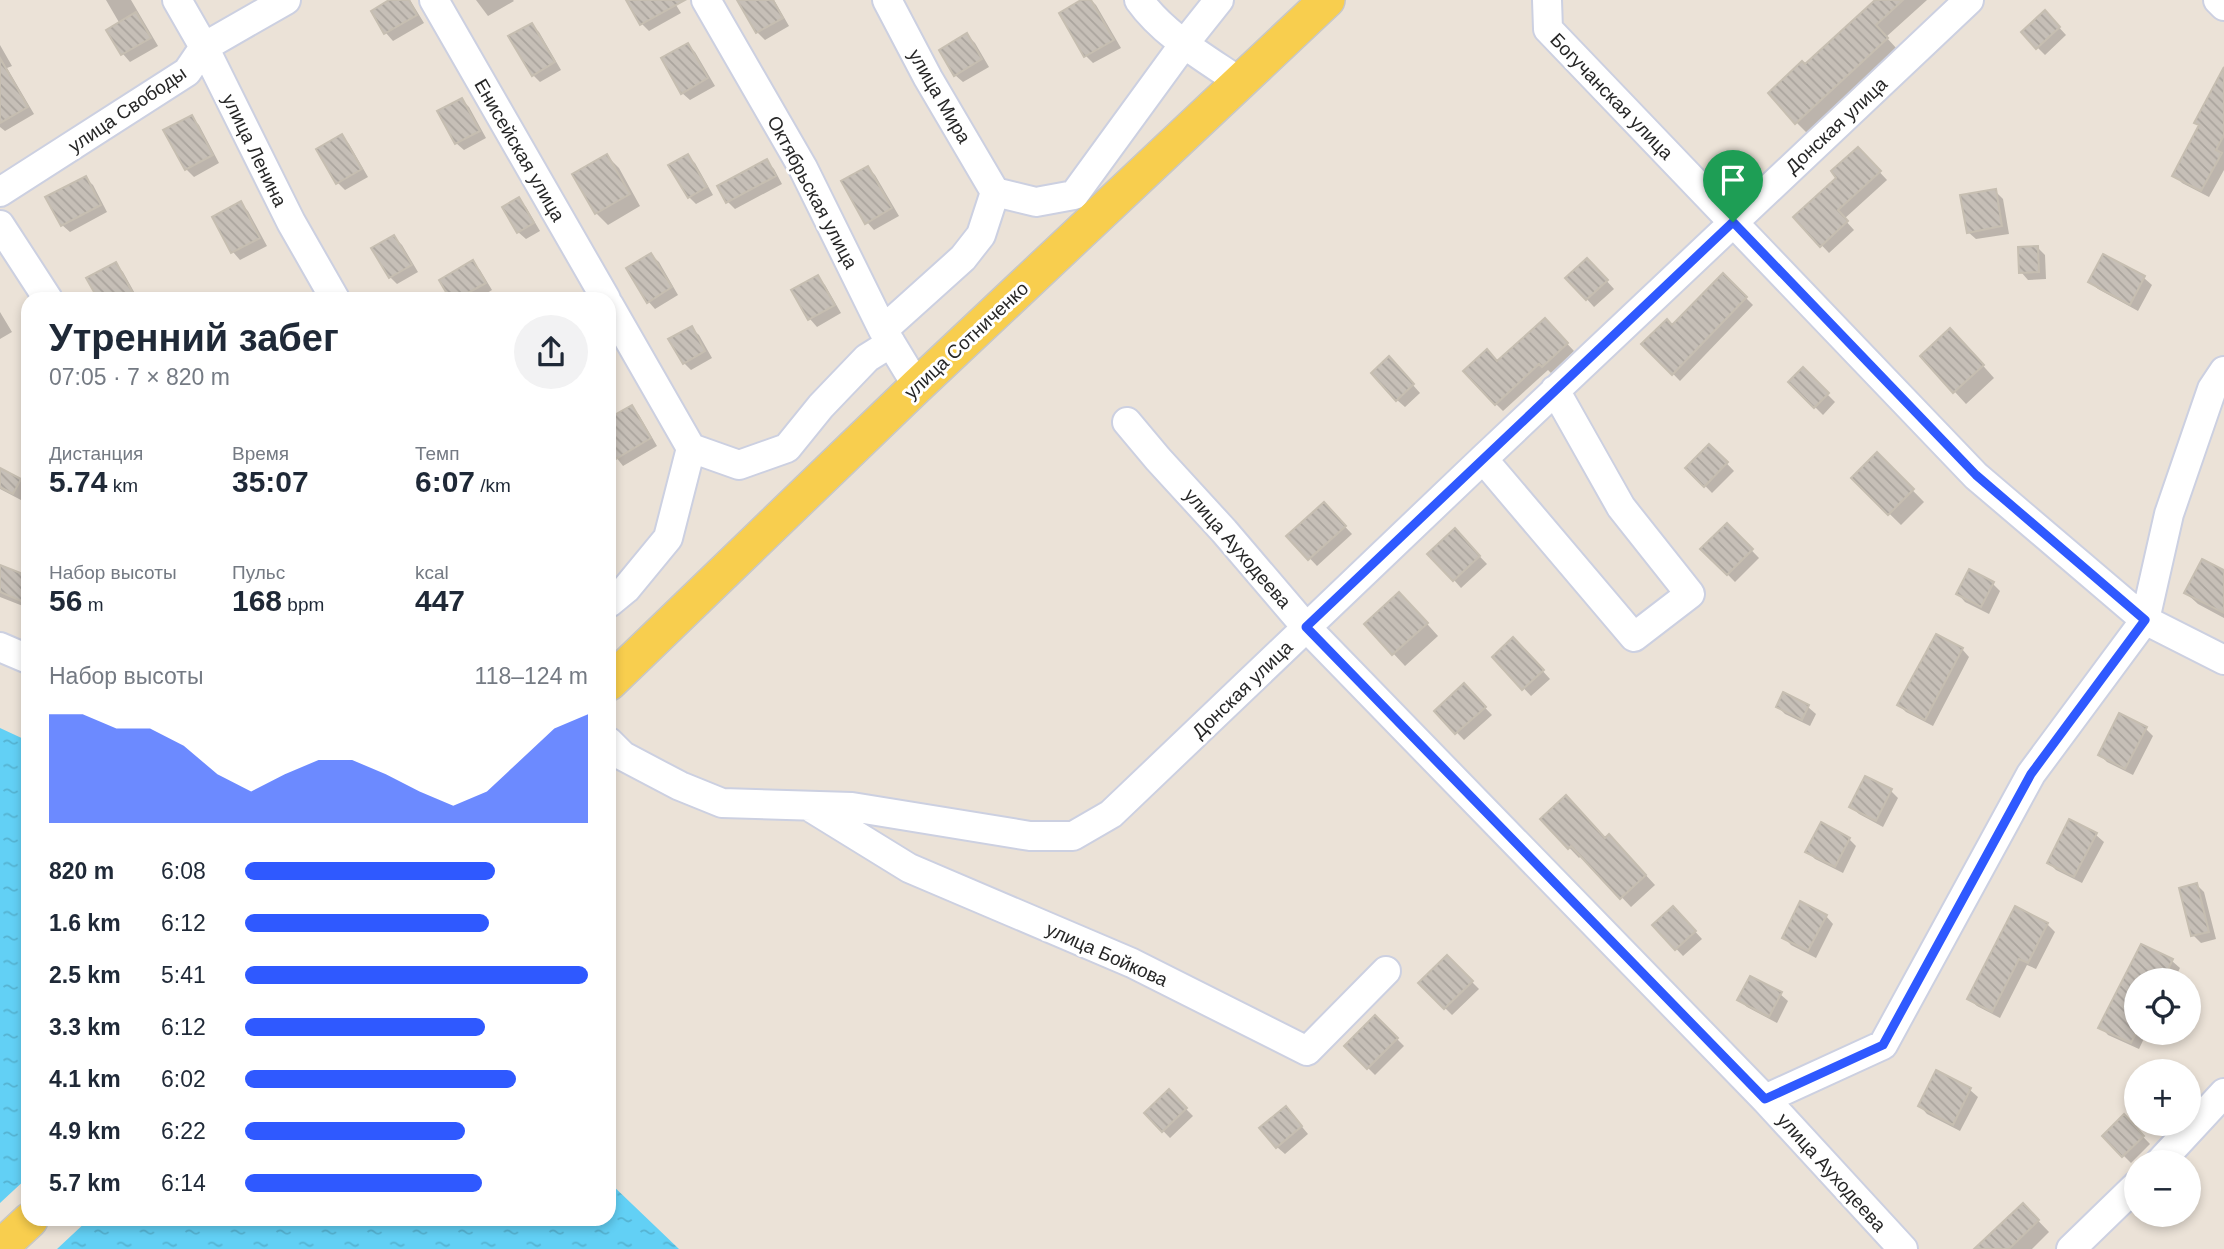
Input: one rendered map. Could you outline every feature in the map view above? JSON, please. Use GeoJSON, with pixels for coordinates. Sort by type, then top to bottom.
{"type":"FeatureCollection","features":[{"type":"Feature","properties":{"kind":"main road","name":"улица Сотниченко"},"geometry":{"type":"LineString","coordinates":[[616,676],[917,386],[1327,0]]}},
{"type":"Feature","properties":{"kind":"main road"},"geometry":{"type":"LineString","coordinates":[[0,1248],[24,1226]]}},
{"type":"Feature","properties":{"kind":"street","name":"улица Ленина"},"geometry":{"type":"LineString","coordinates":[[177,0],[204,47],[290,222],[331,292]]}},
{"type":"Feature","properties":{"kind":"street","name":"улица Свободы"},"geometry":{"type":"LineString","coordinates":[[0,192],[187,72],[204,47],[286,0]]}},
{"type":"Feature","properties":{"kind":"street","name":"Енисейская улица"},"geometry":{"type":"LineString","coordinates":[[435,0],[602,292]]}},
{"type":"Feature","properties":{"kind":"street","name":"Октябрьская улица"},"geometry":{"type":"LineString","coordinates":[[706,0],[803,168],[887,336],[917,386]]}},
{"type":"Feature","properties":{"kind":"street","name":"улица Мира"},"geometry":{"type":"LineString","coordinates":[[887,0],[928,78],[995,192]]}},
{"type":"Feature","properties":{"kind":"street"},"geometry":{"type":"LineString","coordinates":[[1139,0],[1147,11],[1184,44],[1240,82]]}},
{"type":"Feature","properties":{"kind":"street"},"geometry":{"type":"LineString","coordinates":[[616,317],[691,448],[739,465],[788,448],[821,406],[964,258],[981,235],[995,192],[1036,202],[1074,195],[1219,0]]}},
{"type":"Feature","properties":{"kind":"street","name":"Богучанская улица"},"geometry":{"type":"LineString","coordinates":[[1547,0],[1548,29],[1976,475],[2145,620],[2224,660]]}},
{"type":"Feature","properties":{"kind":"street","name":"Донская улица"},"geometry":{"type":"LineString","coordinates":[[616,750],[668,780],[722,803],[852,807],[1030,836],[1073,836],[1111,814],[1969,0]]}},
{"type":"Feature","properties":{"kind":"street"},"geometry":{"type":"LineString","coordinates":[[2218,0],[2224,6]]}},
{"type":"Feature","properties":{"kind":"street"},"geometry":{"type":"LineString","coordinates":[[0,225],[43,292]]}},
{"type":"Feature","properties":{"kind":"street"},"geometry":{"type":"LineString","coordinates":[[1765,1099],[1883,1045],[2031,774],[2145,620],[2169,514],[2212,389],[2224,371]]}},
{"type":"Feature","properties":{"kind":"street"},"geometry":{"type":"LineString","coordinates":[[1483,459],[1634,636],[1690,594],[1621,507],[1555,390]]}},
{"type":"Feature","properties":{"kind":"street","name":"улица Ауходеева"},"geometry":{"type":"LineString","coordinates":[[1127,422],[1306,627],[1765,1099],[1903,1249]]}},
{"type":"Feature","properties":{"kind":"street"},"geometry":{"type":"LineString","coordinates":[[616,597],[668,538],[691,448]]}},
{"type":"Feature","properties":{"kind":"street"},"geometry":{"type":"LineString","coordinates":[[0,647],[21,656]]}},
{"type":"Feature","properties":{"kind":"street","name":"улица Бойкова"},"geometry":{"type":"LineString","coordinates":[[807,806],[908,868],[1132,963],[1307,1051],[1386,971]]}},
{"type":"Feature","properties":{"kind":"street"},"geometry":{"type":"LineString","coordinates":[[2171,1150],[2224,1093]]}},
{"type":"Feature","properties":{"kind":"street"},"geometry":{"type":"LineString","coordinates":[[2071,1249],[2124,1198]]}},
{"type":"Feature","properties":{"kind":"water"},"geometry":{"type":"Polygon","coordinates":[[[0,728],[21,738],[21,1184],[0,1203],[0,728]]]}},
{"type":"Feature","properties":{"kind":"water"},"geometry":{"type":"Polygon","coordinates":[[[616,1189],[679,1249],[57,1249],[82,1226],[616,1226],[616,1189]]]}},
{"type":"Feature","properties":{"kind":"building"},"geometry":{"type":"Polygon","coordinates":[[[389,0],[409,0],[417,15],[384,34],[371,11],[389,0]]]}},
{"type":"Feature","properties":{"kind":"building"},"geometry":{"type":"Polygon","coordinates":[[[626,0],[685,0],[640,25],[626,0]]]}},
{"type":"Feature","properties":{"kind":"building"},"geometry":{"type":"Polygon","coordinates":[[[737,0],[773,0],[783,18],[756,33],[737,0]]]}},
{"type":"Feature","properties":{"kind":"building"},"geometry":{"type":"Polygon","coordinates":[[[1081,0],[1091,0],[1114,40],[1084,57],[1059,13],[1081,0]]]}},
{"type":"Feature","properties":{"kind":"building"},"geometry":{"type":"Polygon","coordinates":[[[1875,0],[1903,0],[1876,25],[1888,38],[1795,124],[1768,93],[1802,61],[1805,64],[1875,0]]]}},
{"type":"Feature","properties":{"kind":"building"},"geometry":{"type":"Polygon","coordinates":[[[2045,10],[2060,27],[2036,49],[2021,32],[2045,10]]]}},
{"type":"Feature","properties":{"kind":"building"},"geometry":{"type":"Polygon","coordinates":[[[136,12],[151,38],[121,55],[106,30],[136,12]]]}},
{"type":"Feature","properties":{"kind":"building"},"geometry":{"type":"Polygon","coordinates":[[[532,23],[555,62],[532,76],[508,36],[532,23]]]}},
{"type":"Feature","properties":{"kind":"building"},"geometry":{"type":"Polygon","coordinates":[[[967,33],[982,59],[954,76],[939,50],[967,33]]]}},
{"type":"Feature","properties":{"kind":"building"},"geometry":{"type":"Polygon","coordinates":[[[688,43],[708,78],[681,94],[661,58],[688,43]]]}},
{"type":"Feature","properties":{"kind":"building"},"geometry":{"type":"Polygon","coordinates":[[[0,58],[28,107],[0,123],[0,58]]]}},
{"type":"Feature","properties":{"kind":"building"},"geometry":{"type":"Polygon","coordinates":[[[2224,67],[2224,135],[2216,150],[2222,153],[2201,191],[2172,176],[2199,125],[2194,123],[2224,67]]]}},
{"type":"Feature","properties":{"kind":"building"},"geometry":{"type":"Polygon","coordinates":[[[462,98],[480,131],[455,144],[437,111],[462,98]]]}},
{"type":"Feature","properties":{"kind":"building"},"geometry":{"type":"Polygon","coordinates":[[[192,115],[213,155],[185,170],[163,130],[192,115]]]}},
{"type":"Feature","properties":{"kind":"building"},"geometry":{"type":"Polygon","coordinates":[[[342,134],[362,169],[336,184],[316,149],[342,134]]]}},
{"type":"Feature","properties":{"kind":"building"},"geometry":{"type":"Polygon","coordinates":[[[1858,147],[1881,171],[1838,210],[1848,221],[1820,247],[1793,217],[1836,178],[1831,171],[1858,147]]]}},
{"type":"Feature","properties":{"kind":"building"},"geometry":{"type":"Polygon","coordinates":[[[607,154],[630,194],[595,214],[572,174],[607,154]]]}},
{"type":"Feature","properties":{"kind":"building"},"geometry":{"type":"Polygon","coordinates":[[[688,154],[707,187],[688,198],[668,165],[688,154]]]}},
{"type":"Feature","properties":{"kind":"building"},"geometry":{"type":"Polygon","coordinates":[[[767,159],[776,176],[726,203],[717,186],[767,159]]]}},
{"type":"Feature","properties":{"kind":"building"},"geometry":{"type":"Polygon","coordinates":[[[868,166],[892,208],[865,224],[841,181],[868,166]]]}},
{"type":"Feature","properties":{"kind":"building"},"geometry":{"type":"Polygon","coordinates":[[[86,176],[101,205],[61,226],[45,197],[86,176]]]}},
{"type":"Feature","properties":{"kind":"building"},"geometry":{"type":"Polygon","coordinates":[[[1996,189],[2002,226],[1967,233],[1960,195],[1996,189]]]}},
{"type":"Feature","properties":{"kind":"building"},"geometry":{"type":"Polygon","coordinates":[[[519,197],[534,223],[517,233],[502,207],[519,197]]]}},
{"type":"Feature","properties":{"kind":"building"},"geometry":{"type":"Polygon","coordinates":[[[241,201],[260,238],[231,253],[212,217],[241,201]]]}},
{"type":"Feature","properties":{"kind":"building"},"geometry":{"type":"Polygon","coordinates":[[[394,235],[412,265],[389,278],[371,248],[394,235]]]}},
{"type":"Feature","properties":{"kind":"building"},"geometry":{"type":"Polygon","coordinates":[[[2038,246],[2039,272],[2019,273],[2018,247],[2038,246]]]}},
{"type":"Feature","properties":{"kind":"building"},"geometry":{"type":"Polygon","coordinates":[[[651,253],[672,287],[647,303],[626,268],[651,253]]]}},
{"type":"Feature","properties":{"kind":"building"},"geometry":{"type":"Polygon","coordinates":[[[2103,254],[2145,276],[2130,305],[2088,282],[2103,254]]]}},
{"type":"Feature","properties":{"kind":"building"},"geometry":{"type":"Polygon","coordinates":[[[1587,258],[1608,280],[1586,300],[1565,278],[1587,258]]]}},
{"type":"Feature","properties":{"kind":"building"},"geometry":{"type":"Polygon","coordinates":[[[473,260],[486,283],[470,292],[446,292],[439,280],[473,260]]]}},
{"type":"Feature","properties":{"kind":"building"},"geometry":{"type":"Polygon","coordinates":[[[116,262],[132,292],[94,292],[86,278],[116,262]]]}},
{"type":"Feature","properties":{"kind":"building"},"geometry":{"type":"Polygon","coordinates":[[[1723,273],[1747,297],[1672,375],[1641,344],[1667,319],[1672,325],[1723,273]]]}},
{"type":"Feature","properties":{"kind":"building"},"geometry":{"type":"Polygon","coordinates":[[[818,275],[835,305],[808,320],[791,290],[818,275]]]}},
{"type":"Feature","properties":{"kind":"building"},"geometry":{"type":"Polygon","coordinates":[[[1545,318],[1568,343],[1542,367],[1539,364],[1495,405],[1463,371],[1487,349],[1497,361],[1545,318]]]}},
{"type":"Feature","properties":{"kind":"building"},"geometry":{"type":"Polygon","coordinates":[[[692,326],[705,351],[683,364],[668,339],[692,326]]]}},
{"type":"Feature","properties":{"kind":"building"},"geometry":{"type":"Polygon","coordinates":[[[1950,328],[1984,365],[1953,393],[1920,356],[1950,328]]]}},
{"type":"Feature","properties":{"kind":"building"},"geometry":{"type":"Polygon","coordinates":[[[1389,356],[1414,384],[1396,401],[1371,373],[1389,356]]]}},
{"type":"Feature","properties":{"kind":"building"},"geometry":{"type":"Polygon","coordinates":[[[1803,367],[1829,393],[1814,408],[1788,382],[1803,367]]]}},
{"type":"Feature","properties":{"kind":"building"},"geometry":{"type":"Polygon","coordinates":[[[632,405],[651,438],[616,459],[616,414],[632,405]]]}},
{"type":"Feature","properties":{"kind":"building"},"geometry":{"type":"Polygon","coordinates":[[[1709,444],[1728,462],[1704,487],[1685,468],[1709,444]]]}},
{"type":"Feature","properties":{"kind":"building"},"geometry":{"type":"Polygon","coordinates":[[[1877,452],[1914,489],[1888,515],[1851,478],[1877,452]]]}},
{"type":"Feature","properties":{"kind":"building"},"geometry":{"type":"Polygon","coordinates":[[[0,468],[21,479],[13,494],[0,487],[0,468]]]}},
{"type":"Feature","properties":{"kind":"building"},"geometry":{"type":"Polygon","coordinates":[[[1324,502],[1346,526],[1308,560],[1286,536],[1324,502]]]}},
{"type":"Feature","properties":{"kind":"building"},"geometry":{"type":"Polygon","coordinates":[[[1727,523],[1753,549],[1727,575],[1700,549],[1727,523]]]}},
{"type":"Feature","properties":{"kind":"building"},"geometry":{"type":"Polygon","coordinates":[[[1455,528],[1480,556],[1453,581],[1427,554],[1455,528]]]}},
{"type":"Feature","properties":{"kind":"building"},"geometry":{"type":"Polygon","coordinates":[[[2202,559],[2224,570],[2224,613],[2184,593],[2202,559]]]}},
{"type":"Feature","properties":{"kind":"building"},"geometry":{"type":"Polygon","coordinates":[[[0,565],[21,573],[21,601],[0,592],[0,565]]]}},
{"type":"Feature","properties":{"kind":"building"},"geometry":{"type":"Polygon","coordinates":[[[1969,569],[1994,582],[1981,607],[1956,594],[1969,569]]]}},
{"type":"Feature","properties":{"kind":"building"},"geometry":{"type":"Polygon","coordinates":[[[1399,592],[1428,623],[1392,655],[1364,624],[1399,592]]]}},
{"type":"Feature","properties":{"kind":"building"},"geometry":{"type":"Polygon","coordinates":[[[1936,634],[1963,648],[1925,720],[1897,705],[1936,634]]]}},
{"type":"Feature","properties":{"kind":"building"},"geometry":{"type":"Polygon","coordinates":[[[1513,637],[1544,670],[1522,690],[1492,657],[1513,637]]]}},
{"type":"Feature","properties":{"kind":"building"},"geometry":{"type":"Polygon","coordinates":[[[1464,683],[1486,707],[1455,734],[1434,711],[1464,683]]]}},
{"type":"Feature","properties":{"kind":"building"},"geometry":{"type":"Polygon","coordinates":[[[1783,692],[1809,705],[1802,720],[1776,707],[1783,692]]]}},
{"type":"Feature","properties":{"kind":"building"},"geometry":{"type":"Polygon","coordinates":[[[2119,713],[2147,727],[2125,769],[2098,755],[2119,713]]]}},
{"type":"Feature","properties":{"kind":"building"},"geometry":{"type":"Polygon","coordinates":[[[1865,776],[1892,789],[1876,821],[1849,807],[1865,776]]]}},
{"type":"Feature","properties":{"kind":"building"},"geometry":{"type":"Polygon","coordinates":[[[1566,795],[1605,838],[1609,834],[1646,875],[1620,899],[1571,846],[1568,849],[1540,819],[1566,795]]]}},
{"type":"Feature","properties":{"kind":"building"},"geometry":{"type":"Polygon","coordinates":[[[2069,819],[2097,833],[2074,877],[2047,863],[2069,819]]]}},
{"type":"Feature","properties":{"kind":"building"},"geometry":{"type":"Polygon","coordinates":[[[1821,822],[1850,838],[1835,867],[1805,852],[1821,822]]]}},
{"type":"Feature","properties":{"kind":"building"},"geometry":{"type":"Polygon","coordinates":[[[2197,883],[2209,932],[2191,936],[2179,888],[2197,883]]]}},
{"type":"Feature","properties":{"kind":"building"},"geometry":{"type":"Polygon","coordinates":[[[1800,901],[1827,915],[1808,951],[1782,938],[1800,901]]]}},
{"type":"Feature","properties":{"kind":"building"},"geometry":{"type":"Polygon","coordinates":[[[1673,906],[1696,931],[1675,950],[1652,925],[1673,906]]]}},
{"type":"Feature","properties":{"kind":"building"},"geometry":{"type":"Polygon","coordinates":[[[2015,906],[2048,923],[2028,963],[2019,959],[1992,1012],[1967,999],[2015,906]]]}},
{"type":"Feature","properties":{"kind":"building"},"geometry":{"type":"Polygon","coordinates":[[[2141,944],[2173,959],[2169,968],[2129,968],[2141,944]]]}},
{"type":"Feature","properties":{"kind":"building"},"geometry":{"type":"Polygon","coordinates":[[[1447,955],[1473,981],[1444,1009],[1418,983],[1447,955]]]}},
{"type":"Feature","properties":{"kind":"building"},"geometry":{"type":"Polygon","coordinates":[[[1750,976],[1782,992],[1769,1017],[1737,1000],[1750,976]]]}},
{"type":"Feature","properties":{"kind":"building"},"geometry":{"type":"Polygon","coordinates":[[[2124,977],[2124,1040],[2098,1028],[2124,977]]]}},
{"type":"Feature","properties":{"kind":"building"},"geometry":{"type":"Polygon","coordinates":[[[1375,1015],[1398,1038],[1367,1069],[1344,1046],[1375,1015]]]}},
{"type":"Feature","properties":{"kind":"building"},"geometry":{"type":"Polygon","coordinates":[[[1936,1070],[1971,1088],[1953,1125],[1918,1106],[1936,1070]]]}},
{"type":"Feature","properties":{"kind":"building"},"geometry":{"type":"Polygon","coordinates":[[[1169,1089],[1187,1108],[1162,1132],[1144,1113],[1169,1089]]]}},
{"type":"Feature","properties":{"kind":"building"},"geometry":{"type":"Polygon","coordinates":[[[1286,1106],[1302,1126],[1276,1148],[1259,1128],[1286,1106]]]}},
{"type":"Feature","properties":{"kind":"building"},"geometry":{"type":"Polygon","coordinates":[[[2124,1114],[2124,1136],[2144,1136],[2129,1150],[2124,1150],[2122,1157],[2102,1136],[2124,1114]]]}},
{"type":"Feature","properties":{"kind":"building"},"geometry":{"type":"Polygon","coordinates":[[[2023,1203],[2039,1220],[2009,1249],[1974,1249],[2023,1203]]]}},
{"type":"Feature","properties":{"kind":"route"},"geometry":{"type":"LineString","coordinates":[[1733,222],[1976,475],[2145,620],[2031,774],[1883,1045],[1765,1099],[1306,627],[1733,222]]}}]}
